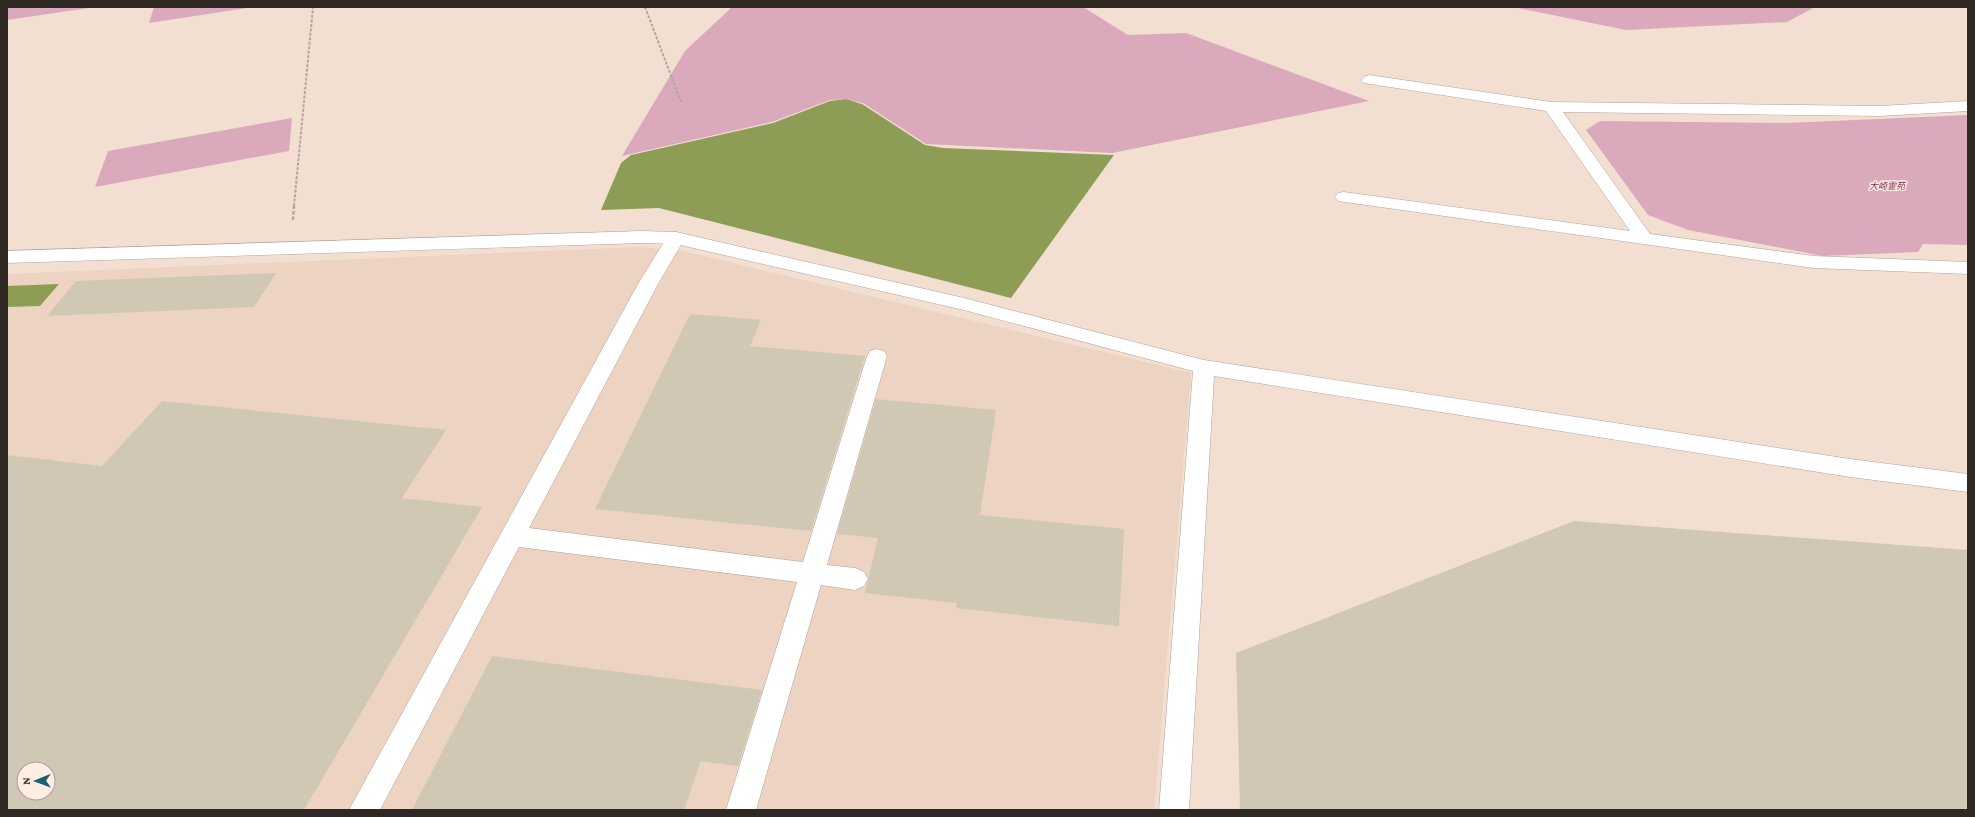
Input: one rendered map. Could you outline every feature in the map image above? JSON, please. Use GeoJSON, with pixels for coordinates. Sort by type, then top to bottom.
{"type":"FeatureCollection","features":[{"type":"Feature","properties":{"kind":"street"},"geometry":{"type":"LineString","coordinates":[[1369,80],[1551,107],[1880,111],[1968,106]]}},
{"type":"Feature","properties":{"kind":"street"},"geometry":{"type":"LineString","coordinates":[[1551,107],[1644,238]]}},
{"type":"Feature","properties":{"kind":"street"},"geometry":{"type":"LineString","coordinates":[[1344,197],[1814,262],[1968,268]]}},
{"type":"Feature","properties":{"kind":"street"},"geometry":{"type":"LineString","coordinates":[[7,257],[642,237],[676,238],[964,304],[1204,367],[1850,468],[1968,483]]}},
{"type":"Feature","properties":{"kind":"street"},"geometry":{"type":"LineString","coordinates":[[364,810],[648,284],[676,238]]}},
{"type":"Feature","properties":{"kind":"street"},"geometry":{"type":"LineString","coordinates":[[741,810],[877,356]]}},
{"type":"Feature","properties":{"kind":"street"},"geometry":{"type":"LineString","coordinates":[[1174,810],[1204,367]]}},
{"type":"Feature","properties":{"kind":"street"},"geometry":{"type":"LineString","coordinates":[[512,536],[855,579]]}},
{"type":"Feature","properties":{"kind":"path"},"geometry":{"type":"LineString","coordinates":[[291,249],[313,7]]}},
{"type":"Feature","properties":{"kind":"path"},"geometry":{"type":"LineString","coordinates":[[645,7],[681,102]]}},
{"type":"Feature","properties":{"kind":"shaded area"},"geometry":{"type":"Polygon","coordinates":[[[846,99],[862,104],[925,145],[943,148],[1114,155],[1011,298],[659,208],[601,210],[621,163],[631,155],[773,123],[830,101],[846,99]]]}},
{"type":"Feature","properties":{"kind":"shaded area"},"geometry":{"type":"Polygon","coordinates":[[[639,247],[679,250],[1191,373],[1154,810],[7,810],[7,274],[639,247]]]}},
{"type":"Feature","properties":{"kind":"shaded area"},"geometry":{"type":"Polygon","coordinates":[[[59,284],[40,306],[7,307],[7,286],[59,284]]]}},
{"type":"Feature","properties":{"kind":"green space"},"geometry":{"type":"Polygon","coordinates":[[[7,7],[96,7],[7,20],[7,7]]]}},
{"type":"Feature","properties":{"kind":"green space"},"geometry":{"type":"Polygon","coordinates":[[[154,7],[254,7],[149,23],[154,7]]]}},
{"type":"Feature","properties":{"kind":"green space"},"geometry":{"type":"Polygon","coordinates":[[[732,7],[1083,7],[1128,35],[1186,33],[1369,101],[1112,153],[926,144],[863,103],[846,99],[830,100],[772,122],[622,156],[685,51],[732,7]]]}},
{"type":"Feature","properties":{"kind":"green space"},"geometry":{"type":"Polygon","coordinates":[[[1513,7],[1815,7],[1787,22],[1626,30],[1513,7]]]}},
{"type":"Feature","properties":{"kind":"green space","name":"大崎霊苑"},"geometry":{"type":"Polygon","coordinates":[[[1968,115],[1968,245],[1923,244],[1918,252],[1823,256],[1688,230],[1648,215],[1586,130],[1600,121],[1786,123],[1968,115]]]}},
{"type":"Feature","properties":{"kind":"green space"},"geometry":{"type":"Polygon","coordinates":[[[292,118],[289,151],[95,187],[108,151],[292,118]]]}},
{"type":"Feature","properties":{"kind":"building"},"geometry":{"type":"Polygon","coordinates":[[[276,273],[254,307],[47,316],[76,281],[276,273]]]}},
{"type":"Feature","properties":{"kind":"building"},"geometry":{"type":"Polygon","coordinates":[[[690,314],[761,320],[750,346],[865,356],[811,531],[595,509],[690,314]]]}},
{"type":"Feature","properties":{"kind":"building"},"geometry":{"type":"Polygon","coordinates":[[[876,399],[996,410],[980,515],[1124,529],[1119,626],[956,608],[957,603],[865,593],[878,538],[837,534],[876,399]]]}},
{"type":"Feature","properties":{"kind":"building"},"geometry":{"type":"Polygon","coordinates":[[[162,401],[446,430],[402,498],[482,507],[304,810],[7,810],[7,455],[102,466],[162,401]]]}},
{"type":"Feature","properties":{"kind":"building"},"geometry":{"type":"Polygon","coordinates":[[[1574,521],[1968,550],[1968,810],[1240,810],[1236,653],[1574,521]]]}},
{"type":"Feature","properties":{"kind":"building"},"geometry":{"type":"Polygon","coordinates":[[[492,656],[762,690],[738,766],[701,761],[684,810],[412,810],[492,656]]]}}]}
